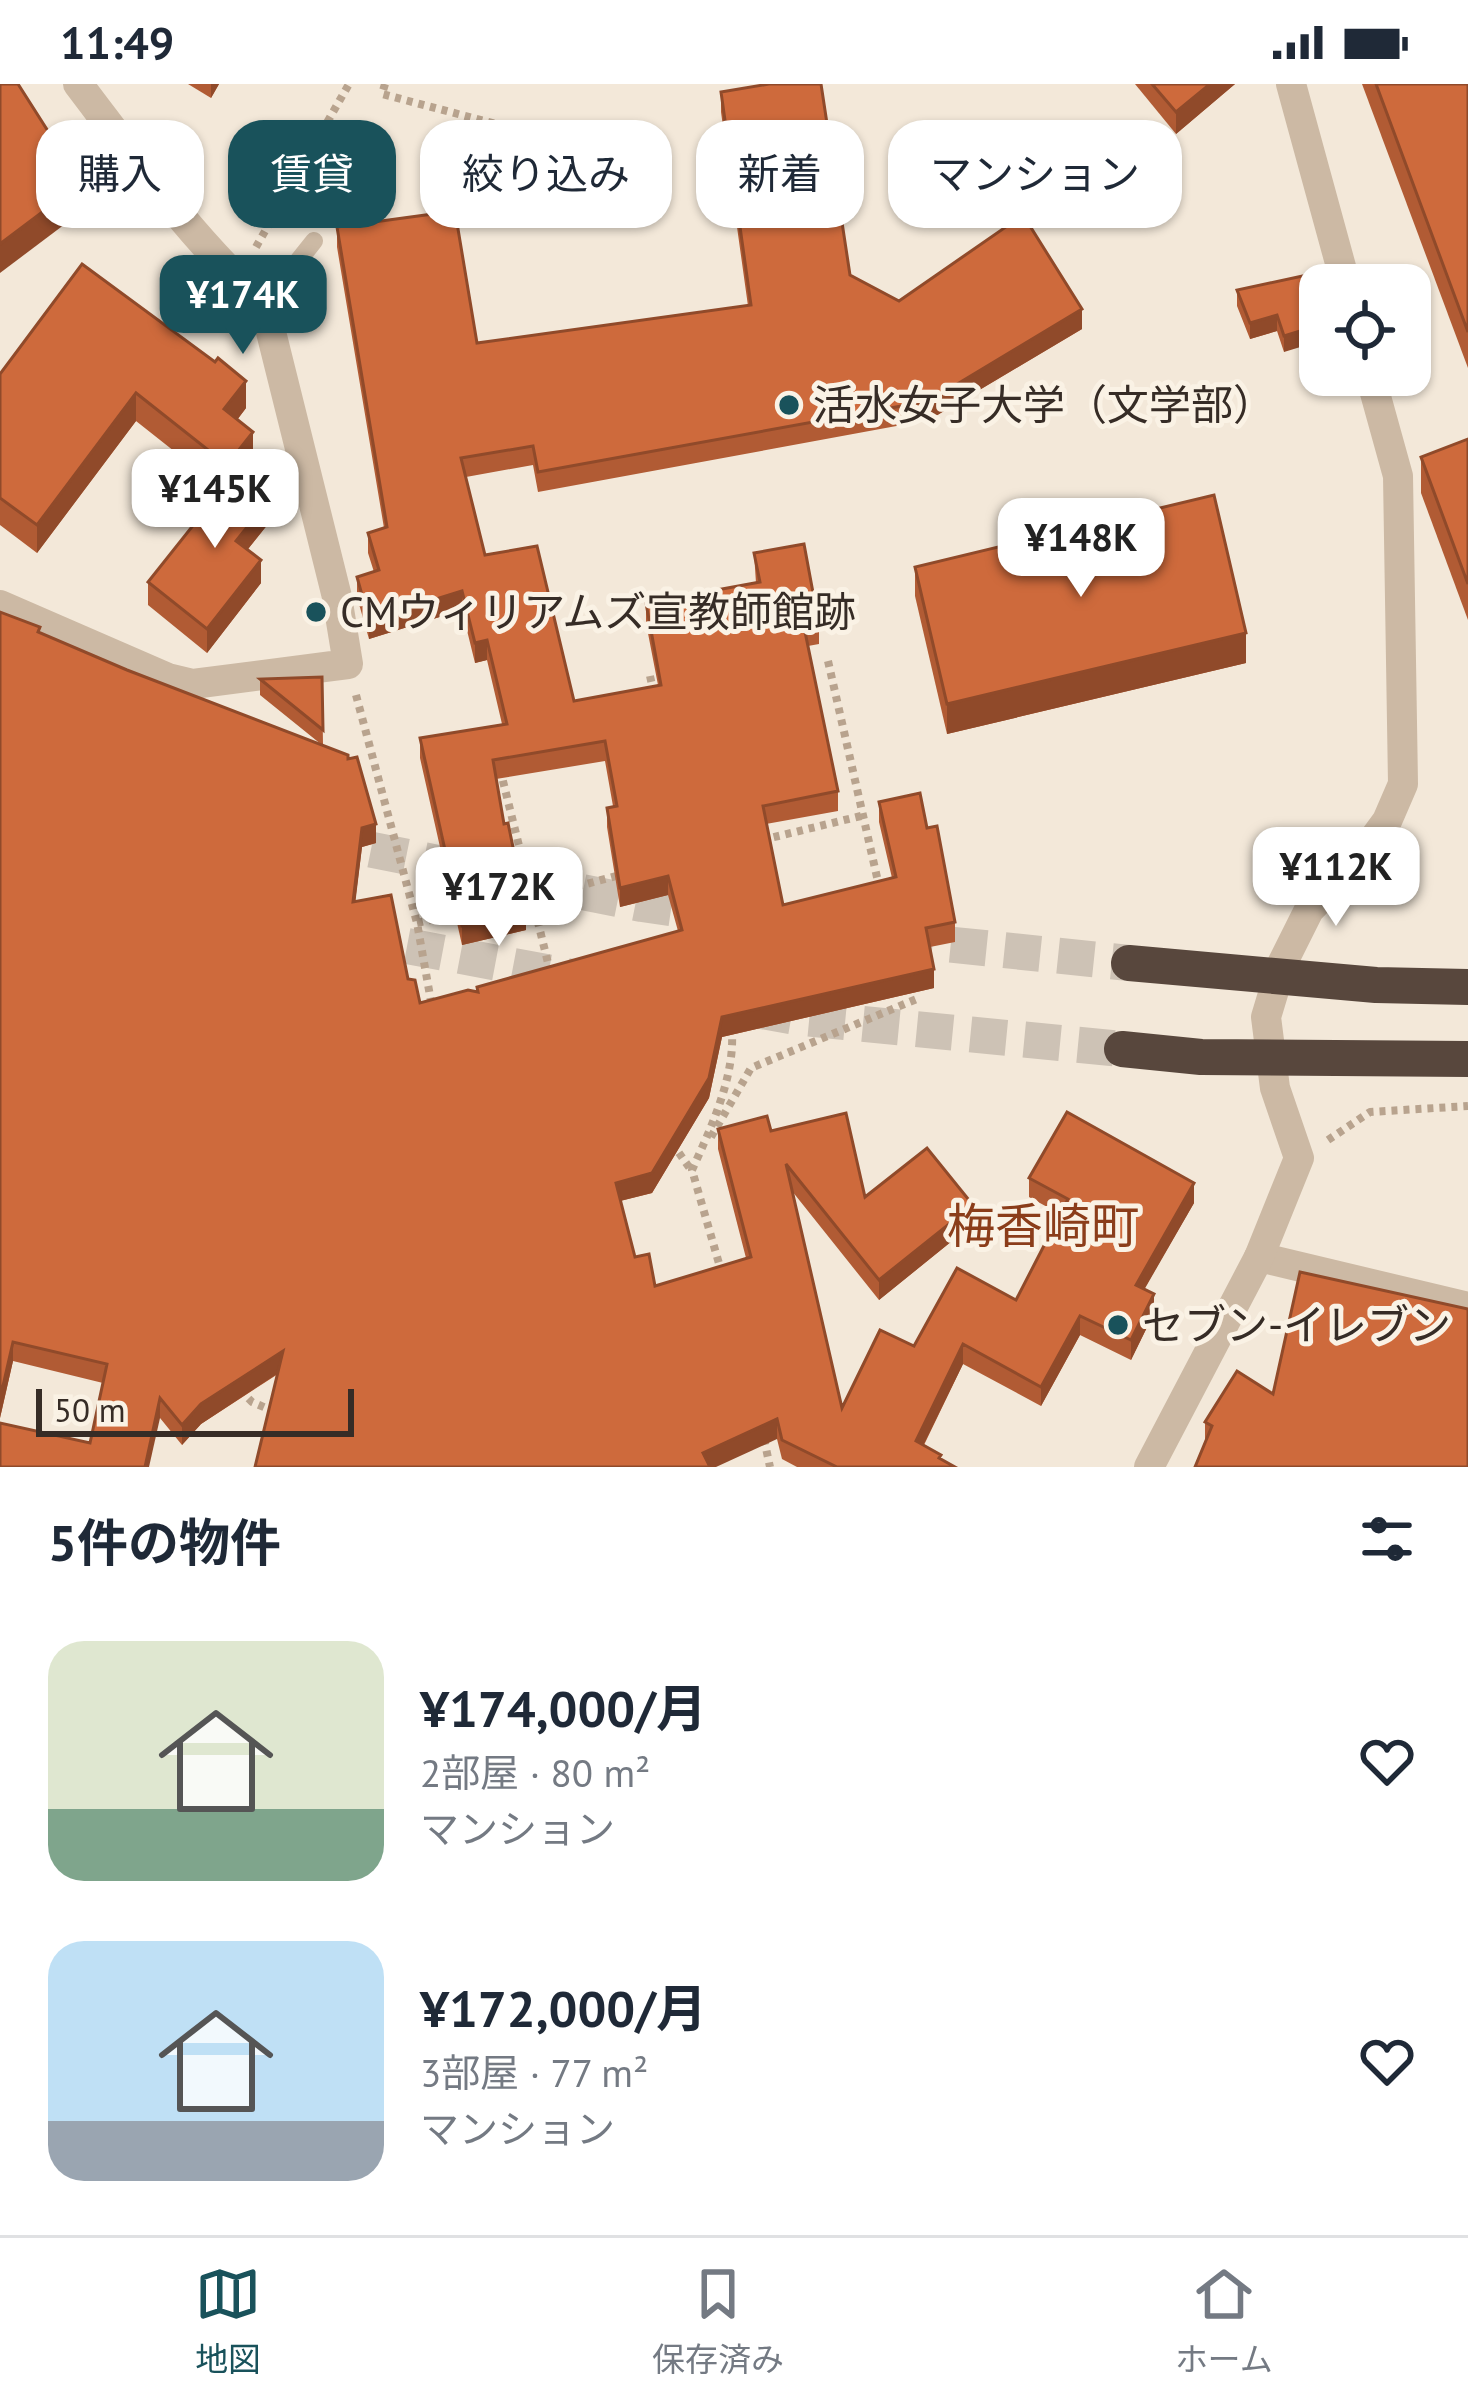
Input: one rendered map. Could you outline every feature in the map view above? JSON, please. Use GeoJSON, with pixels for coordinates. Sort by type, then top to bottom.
{"type":"FeatureCollection","features":[{"type":"Feature","properties":{"kind":"highway"},"geometry":{"type":"LineString","coordinates":[[1130,963],[1376,985],[1468,987]]}},
{"type":"Feature","properties":{"kind":"highway"},"geometry":{"type":"LineString","coordinates":[[1122,1049],[1201,1057],[1468,1059]]}},
{"type":"Feature","properties":{"kind":"street"},"geometry":{"type":"LineString","coordinates":[[0,605],[168,678],[193,684],[348,664],[337,597],[264,304],[237,280],[79,84]]}},
{"type":"Feature","properties":{"kind":"street"},"geometry":{"type":"LineString","coordinates":[[1291,84],[1340,264]]}},
{"type":"Feature","properties":{"kind":"street"},"geometry":{"type":"LineString","coordinates":[[1149,1467],[1259,1257],[1299,1158],[1275,1088],[1266,1017],[1282,964],[1309,910],[1362,855],[1387,821],[1403,784],[1398,476],[1376,396]]}},
{"type":"Feature","properties":{"kind":"street"},"geometry":{"type":"LineString","coordinates":[[1259,1257],[1468,1307]]}},
{"type":"Feature","properties":{"kind":"lane"},"geometry":{"type":"LineString","coordinates":[[264,304],[314,241]]}},
{"type":"Feature","properties":{"kind":"path"},"geometry":{"type":"LineString","coordinates":[[260,240],[349,84]]}},
{"type":"Feature","properties":{"kind":"path"},"geometry":{"type":"LineString","coordinates":[[385,84],[382,94],[480,120]]}},
{"type":"Feature","properties":{"kind":"path"},"geometry":{"type":"LineString","coordinates":[[828,661],[879,888],[860,893]]}},
{"type":"Feature","properties":{"kind":"path"},"geometry":{"type":"LineString","coordinates":[[348,664],[417,923],[435,1024]]}},
{"type":"Feature","properties":{"kind":"path"},"geometry":{"type":"LineString","coordinates":[[650,676],[655,699]]}},
{"type":"Feature","properties":{"kind":"path"},"geometry":{"type":"LineString","coordinates":[[496,753],[555,988]]}},
{"type":"Feature","properties":{"kind":"path"},"geometry":{"type":"LineString","coordinates":[[757,841],[861,816]]}},
{"type":"Feature","properties":{"kind":"path"},"geometry":{"type":"LineString","coordinates":[[509,903],[625,874]]}},
{"type":"Feature","properties":{"kind":"path"},"geometry":{"type":"LineString","coordinates":[[417,923],[463,913]]}},
{"type":"Feature","properties":{"kind":"path"},"geometry":{"type":"LineString","coordinates":[[692,1170],[751,1068],[920,998]]}},
{"type":"Feature","properties":{"kind":"path"},"geometry":{"type":"LineString","coordinates":[[692,1170],[710,1130],[734,1044],[728,1009]]}},
{"type":"Feature","properties":{"kind":"path"},"geometry":{"type":"LineString","coordinates":[[1299,1158],[1370,1112],[1468,1106]]}},
{"type":"Feature","properties":{"kind":"path"},"geometry":{"type":"LineString","coordinates":[[665,1134],[692,1170],[724,1279]]}},
{"type":"Feature","properties":{"kind":"path"},"geometry":{"type":"LineString","coordinates":[[235,1386],[252,1402],[289,1419]]}},
{"type":"Feature","properties":{"kind":"path"},"geometry":{"type":"LineString","coordinates":[[761,1426],[770,1467]]}},
{"type":"Feature","properties":{"kind":"building"},"geometry":{"type":"Polygon","coordinates":[[[0,84],[18,84],[41,120],[36,120],[36,217],[0,244],[0,84]]]}},
{"type":"Feature","properties":{"kind":"building"},"geometry":{"type":"Polygon","coordinates":[[[769,84],[821,84],[826,120],[725,120],[721,92],[769,84]]]}},
{"type":"Feature","properties":{"kind":"building"},"geometry":{"type":"Polygon","coordinates":[[[1152,84],[1210,84],[1176,112],[1152,84]]]}},
{"type":"Feature","properties":{"kind":"building"},"geometry":{"type":"Polygon","coordinates":[[[1376,84],[1468,84],[1468,332],[1376,84]]]}},
{"type":"Feature","properties":{"kind":"building"},"geometry":{"type":"Polygon","coordinates":[[[420,216],[420,228],[458,228],[477,343],[751,305],[740,228],[843,228],[850,275],[899,301],[1004,228],[1031,228],[1082,309],[929,401],[538,472],[533,446],[461,458],[485,555],[537,546],[574,701],[661,685],[646,603],[760,582],[754,553],[804,544],[819,625],[804,627],[838,791],[763,806],[783,905],[896,877],[879,802],[920,793],[927,828],[937,826],[955,922],[926,928],[934,969],[722,1017],[709,1078],[652,1173],[616,1183],[635,1257],[649,1254],[655,1286],[751,1257],[718,1129],[767,1116],[771,1131],[846,1113],[865,1197],[927,1148],[973,1205],[879,1280],[786,1164],[842,1408],[880,1330],[914,1346],[957,1268],[1016,1300],[1068,1199],[1029,1178],[1067,1112],[1194,1183],[1136,1285],[1154,1294],[1131,1340],[1080,1316],[1041,1387],[963,1344],[916,1441],[955,1467],[837,1467],[782,1440],[777,1419],[703,1453],[710,1467],[255,1467],[283,1351],[201,1404],[182,1425],[160,1398],[145,1467],[0,1467],[0,1423],[90,1443],[107,1364],[13,1342],[0,1399],[0,612],[127,670],[348,755],[348,759],[357,757],[376,824],[362,828],[353,902],[391,895],[408,979],[415,980],[420,1003],[468,990],[478,992],[477,987],[682,930],[668,876],[620,888],[607,808],[617,806],[605,741],[493,760],[526,910],[462,926],[420,738],[507,724],[487,640],[475,643],[462,591],[369,620],[357,577],[379,570],[368,533],[387,527],[337,228],[396,228],[396,219],[420,216]]]}},
{"type":"Feature","properties":{"kind":"building"},"geometry":{"type":"Polygon","coordinates":[[[82,264],[246,381],[224,409],[253,432],[227,465],[136,393],[37,525],[0,498],[0,374],[82,264]]]}},
{"type":"Feature","properties":{"kind":"building"},"geometry":{"type":"Polygon","coordinates":[[[1299,277],[1299,331],[1284,336],[1277,315],[1250,323],[1237,290],[1299,277]]]}},
{"type":"Feature","properties":{"kind":"building"},"geometry":{"type":"Polygon","coordinates":[[[1468,439],[1468,584],[1421,457],[1468,439]]]}},
{"type":"Feature","properties":{"kind":"building"},"geometry":{"type":"Polygon","coordinates":[[[242,464],[276,491],[236,541],[261,560],[207,629],[148,582],[242,464]]]}},
{"type":"Feature","properties":{"kind":"building"},"geometry":{"type":"Polygon","coordinates":[[[1214,495],[1246,633],[947,704],[915,567],[1214,495]]]}},
{"type":"Feature","properties":{"kind":"building"},"geometry":{"type":"Polygon","coordinates":[[[322,677],[323,730],[260,679],[322,677]]]}},
{"type":"Feature","properties":{"kind":"building"},"geometry":{"type":"Polygon","coordinates":[[[1300,1272],[1468,1309],[1468,1467],[1195,1467],[1212,1426],[1205,1422],[1237,1371],[1273,1394],[1300,1272]]]}},
{"type":"Feature","properties":{"kind":"tunnel"},"geometry":{"type":"LineString","coordinates":[[318,839],[717,915]]}},
{"type":"Feature","properties":{"kind":"tunnel"},"geometry":{"type":"LineString","coordinates":[[354,936],[583,979]]}},
{"type":"Feature","properties":{"kind":"tunnel"},"geometry":{"type":"LineString","coordinates":[[897,939],[1129,963]]}},
{"type":"Feature","properties":{"kind":"tunnel"},"geometry":{"type":"LineString","coordinates":[[756,1010],[1122,1049]]}},
{"type":"Feature","properties":{"kind":"place","name":"活水女子大学（文学部）"},"geometry":{"type":"Point","coordinates":[789,405]}},
{"type":"Feature","properties":{"kind":"place","name":"CMウィリアムズ宣教師館跡"},"geometry":{"type":"Point","coordinates":[316,612]}},
{"type":"Feature","properties":{"kind":"place","name":"セブン-イレブン"},"geometry":{"type":"Point","coordinates":[1118,1325]}},
{"type":"Feature","properties":{"kind":"district","name":"梅香崎町"},"geometry":{"type":"Point","coordinates":[1043,1226]}}]}
